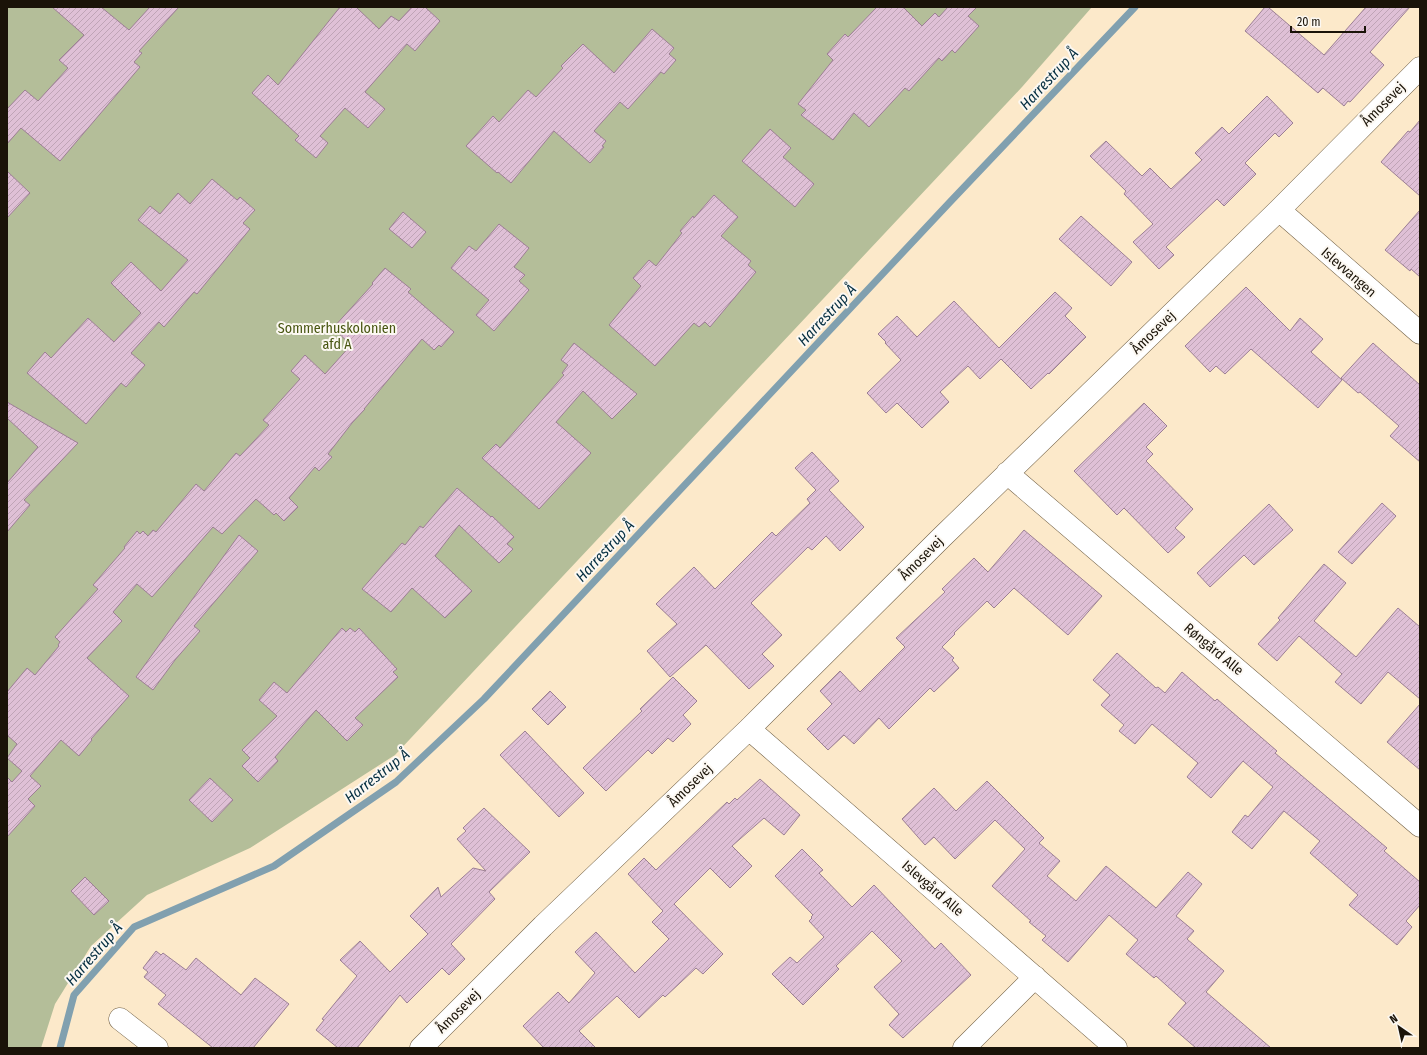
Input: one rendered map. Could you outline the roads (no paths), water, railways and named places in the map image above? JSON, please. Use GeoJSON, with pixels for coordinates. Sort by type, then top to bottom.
{"type":"FeatureCollection","features":[{"type":"Feature","properties":{"kind":"street","name":"Åmosevej"},"geometry":{"type":"LineString","coordinates":[[421,1048],[543,926],[749,728],[1007,473],[1279,210],[1420,68]]}},
{"type":"Feature","properties":{"kind":"street","name":"Islevvangen"},"geometry":{"type":"LineString","coordinates":[[1279,210],[1420,333]]}},
{"type":"Feature","properties":{"kind":"street","name":"Røngård Alle"},"geometry":{"type":"LineString","coordinates":[[1007,473],[1420,826]]}},
{"type":"Feature","properties":{"kind":"street","name":"Islevgård Alle"},"geometry":{"type":"LineString","coordinates":[[749,728],[1116,1048]]}},
{"type":"Feature","properties":{"kind":"street"},"geometry":{"type":"LineString","coordinates":[[964,1048],[1035,977]]}},
{"type":"Feature","properties":{"kind":"street"},"geometry":{"type":"LineString","coordinates":[[120,1019],[157,1048]]}},
{"type":"Feature","properties":{"kind":"waterway","name":"Harrestrup Å"},"geometry":{"type":"LineString","coordinates":[[60,1048],[74,995],[134,927],[274,866],[396,782],[484,699],[1135,7]]}},
{"type":"Feature","properties":{"kind":"park label","name":"Sommerhuskolonien afd A"},"geometry":{"type":"Point","coordinates":[337,336]}}]}
